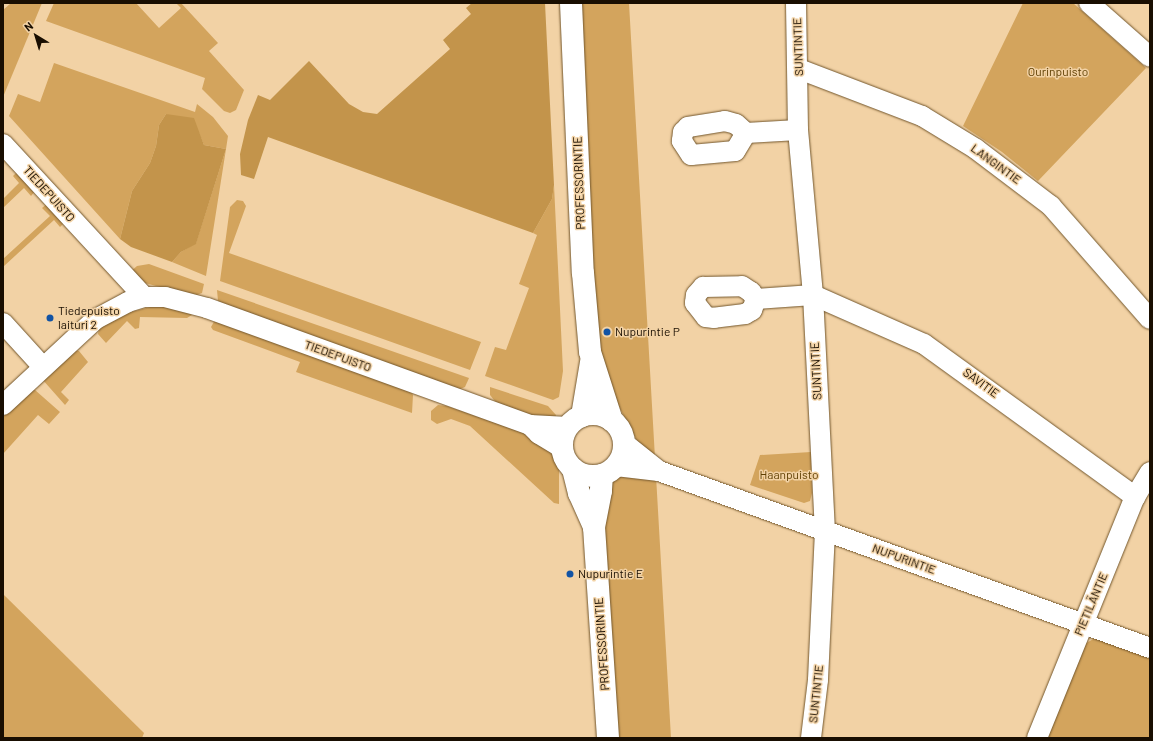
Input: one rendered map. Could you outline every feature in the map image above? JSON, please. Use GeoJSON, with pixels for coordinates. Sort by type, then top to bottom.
{"type":"FeatureCollection","features":[{"type":"Feature","properties":{"kind":"main road","name":"PROFESSORINTIE"},"geometry":{"type":"LineString","coordinates":[[571,3],[583,273],[591,362],[612,421]]}},
{"type":"Feature","properties":{"kind":"main road","name":"PROFESSORINTIE"},"geometry":{"type":"LineString","coordinates":[[575,422],[591,362]]}},
{"type":"Feature","properties":{"kind":"main road"},"geometry":{"type":"LineString","coordinates":[[598,415],[612,421],[620,431],[624,444],[622,455],[609,470],[587,476],[573,470],[565,460],[562,448],[575,422],[598,415]]}},
{"type":"Feature","properties":{"kind":"main road","name":"PROFESSORINTIE"},"geometry":{"type":"LineString","coordinates":[[573,470],[579,493],[594,527]]}},
{"type":"Feature","properties":{"kind":"main road","name":"PROFESSORINTIE"},"geometry":{"type":"LineString","coordinates":[[608,738],[594,527],[601,491],[609,470]]}},
{"type":"Feature","properties":{"kind":"street","name":"SUNTINTIE"},"geometry":{"type":"LineString","coordinates":[[796,3],[799,69],[798,130],[813,295],[825,531],[819,672],[811,738]]}},
{"type":"Feature","properties":{"kind":"street"},"geometry":{"type":"LineString","coordinates":[[1089,3],[1150,57]]}},
{"type":"Feature","properties":{"kind":"street","name":"LANGINTIE"},"geometry":{"type":"LineString","coordinates":[[799,69],[922,116],[976,149],[1051,206],[1150,319]]}},
{"type":"Feature","properties":{"kind":"street"},"geometry":{"type":"LineString","coordinates":[[746,133],[798,130]]}},
{"type":"Feature","properties":{"kind":"street","name":"TIEDEPUISTO"},"geometry":{"type":"LineString","coordinates":[[3,144],[144,298]]}},
{"type":"Feature","properties":{"kind":"street"},"geometry":{"type":"LineString","coordinates":[[756,299],[813,295]]}},
{"type":"Feature","properties":{"kind":"street","name":"SAVITIE"},"geometry":{"type":"LineString","coordinates":[[813,295],[924,344],[1135,497]]}},
{"type":"Feature","properties":{"kind":"street","name":"TIEDEPUISTO"},"geometry":{"type":"LineString","coordinates":[[3,405],[96,319],[128,302],[144,298],[165,297],[207,308],[530,425],[575,422]]}},
{"type":"Feature","properties":{"kind":"street"},"geometry":{"type":"LineString","coordinates":[[3,323],[43,367]]}},
{"type":"Feature","properties":{"kind":"street","name":"TIEDEPUISTO"},"geometry":{"type":"LineString","coordinates":[[530,425],[539,434],[562,448]]}},
{"type":"Feature","properties":{"kind":"street","name":"NUPURINTIE"},"geometry":{"type":"LineString","coordinates":[[624,444],[659,471],[1150,648]]}},
{"type":"Feature","properties":{"kind":"street","name":"NUPURINTIE"},"geometry":{"type":"LineString","coordinates":[[609,470],[659,471]]}},
{"type":"Feature","properties":{"kind":"street","name":"PIETILÄNTIE"},"geometry":{"type":"LineString","coordinates":[[1037,738],[1082,623],[1135,497],[1150,472]]}},
{"type":"Feature","properties":{"kind":"green space"},"geometry":{"type":"Polygon","coordinates":[[[11,3],[42,3],[3,97],[3,10],[11,3]]]}},
{"type":"Feature","properties":{"kind":"green space"},"geometry":{"type":"Polygon","coordinates":[[[54,3],[136,3],[159,28],[181,8],[176,3],[181,3],[218,43],[209,51],[244,90],[236,110],[230,113],[224,111],[202,89],[205,78],[46,21],[54,3]]]}},
{"type":"Feature","properties":{"kind":"green space"},"geometry":{"type":"Polygon","coordinates":[[[574,3],[629,3],[671,738],[607,738],[601,491],[642,450],[590,352],[574,3]]]}},
{"type":"Feature","properties":{"kind":"green space","name":"Ourinpuisto"},"geometry":{"type":"Polygon","coordinates":[[[1023,3],[1073,3],[1146,68],[1038,181],[1002,152],[963,126],[1023,3]]]}},
{"type":"Feature","properties":{"kind":"green space"},"geometry":{"type":"Polygon","coordinates":[[[54,63],[195,112],[197,104],[213,117],[228,136],[226,149],[204,145],[199,133],[166,114],[159,125],[156,146],[150,163],[132,191],[120,239],[9,116],[18,94],[40,102],[54,63]]]}},
{"type":"Feature","properties":{"kind":"green space"},"geometry":{"type":"Polygon","coordinates":[[[226,149],[206,276],[172,262],[181,252],[196,243],[226,149]]]}},
{"type":"Feature","properties":{"kind":"green space"},"geometry":{"type":"Polygon","coordinates":[[[18,171],[36,190],[31,196],[24,188],[3,208],[3,199],[19,183],[13,176],[18,171]]]}},
{"type":"Feature","properties":{"kind":"green space"},"geometry":{"type":"Polygon","coordinates":[[[554,185],[563,371],[559,397],[553,400],[485,376],[495,347],[506,350],[529,288],[519,284],[537,235],[533,233],[552,199],[554,185]]]}},
{"type":"Feature","properties":{"kind":"green space"},"geometry":{"type":"Polygon","coordinates":[[[237,200],[243,201],[246,206],[229,253],[481,342],[470,370],[220,281],[230,207],[237,200]]]}},
{"type":"Feature","properties":{"kind":"green space"},"geometry":{"type":"Polygon","coordinates":[[[48,203],[65,222],[60,227],[54,220],[3,267],[3,259],[50,216],[42,208],[48,203]]]}},
{"type":"Feature","properties":{"kind":"green space"},"geometry":{"type":"Polygon","coordinates":[[[149,264],[204,284],[202,293],[194,296],[141,282],[130,272],[137,266],[149,264]]]}},
{"type":"Feature","properties":{"kind":"green space"},"geometry":{"type":"Polygon","coordinates":[[[217,290],[469,378],[465,387],[458,390],[222,306],[218,301],[217,290]]]}},
{"type":"Feature","properties":{"kind":"green space"},"geometry":{"type":"Polygon","coordinates":[[[158,305],[189,310],[192,315],[187,318],[140,317],[139,328],[135,329],[127,321],[106,343],[98,334],[99,329],[127,313],[158,305]]]}},
{"type":"Feature","properties":{"kind":"green space"},"geometry":{"type":"Polygon","coordinates":[[[215,320],[410,391],[413,395],[412,413],[296,372],[300,362],[213,330],[211,327],[215,320]]]}},
{"type":"Feature","properties":{"kind":"green space"},"geometry":{"type":"Polygon","coordinates":[[[75,350],[79,351],[88,362],[61,392],[69,400],[65,405],[42,379],[75,350]]]}},
{"type":"Feature","properties":{"kind":"green space"},"geometry":{"type":"Polygon","coordinates":[[[490,387],[548,406],[556,415],[555,420],[548,422],[498,405],[490,395],[490,387]]]}},
{"type":"Feature","properties":{"kind":"green space"},"geometry":{"type":"Polygon","coordinates":[[[31,390],[35,390],[60,412],[49,424],[38,415],[3,454],[3,417],[31,390]]]}},
{"type":"Feature","properties":{"kind":"green space"},"geometry":{"type":"Polygon","coordinates":[[[438,405],[447,406],[536,437],[559,452],[559,504],[554,503],[470,426],[451,419],[437,424],[431,420],[431,411],[438,405]]]}},
{"type":"Feature","properties":{"kind":"green space","name":"Haanpuisto"},"geometry":{"type":"Polygon","coordinates":[[[811,452],[812,493],[810,501],[804,503],[750,485],[760,455],[811,452]]]}},
{"type":"Feature","properties":{"kind":"green space"},"geometry":{"type":"Polygon","coordinates":[[[3,594],[144,733],[142,738],[3,738],[3,594]]]}},
{"type":"Feature","properties":{"kind":"green space"},"geometry":{"type":"Polygon","coordinates":[[[1095,638],[1150,657],[1150,738],[1046,738],[1083,645],[1095,638]]]}},
{"type":"Feature","properties":{"kind":"shaded area"},"geometry":{"type":"Polygon","coordinates":[[[472,3],[545,3],[554,185],[552,199],[533,233],[268,137],[254,179],[241,175],[240,154],[248,120],[258,95],[270,100],[309,61],[349,104],[363,112],[377,114],[450,49],[443,40],[471,14],[466,8],[472,3]]]}},
{"type":"Feature","properties":{"kind":"shaded area"},"geometry":{"type":"Polygon","coordinates":[[[166,114],[194,118],[204,145],[226,149],[196,244],[181,252],[172,262],[131,247],[120,239],[132,191],[150,163],[156,146],[159,125],[166,114]]]}},
{"type":"Feature","properties":{"kind":"place","name":"Tiedepuisto laituri 2"},"geometry":{"type":"Point","coordinates":[50,318]}},
{"type":"Feature","properties":{"kind":"place","name":"Nupurintie P"},"geometry":{"type":"Point","coordinates":[607,332]}},
{"type":"Feature","properties":{"kind":"place","name":"Nupurintie E"},"geometry":{"type":"Point","coordinates":[570,574]}}]}
